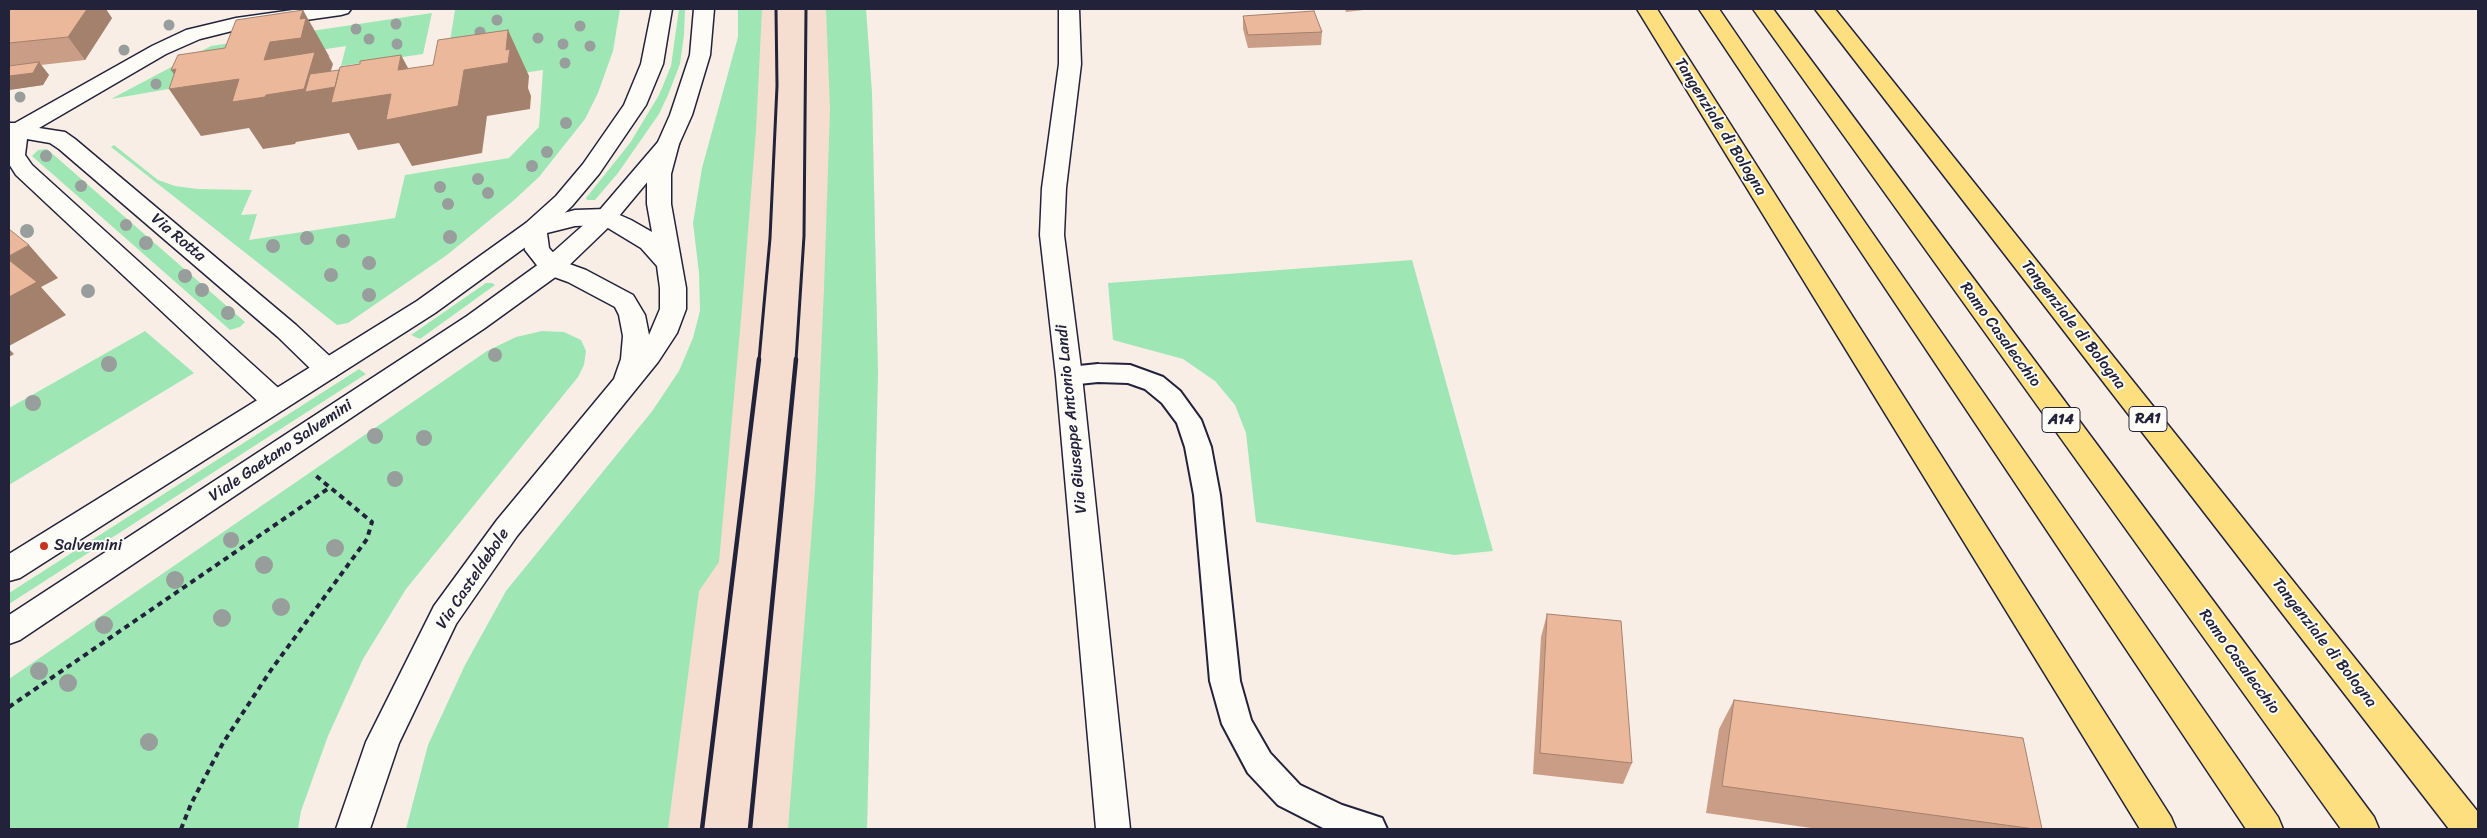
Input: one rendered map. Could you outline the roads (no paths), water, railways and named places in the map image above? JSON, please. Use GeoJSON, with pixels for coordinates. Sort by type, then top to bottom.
{"type":"FeatureCollection","features":[{"type":"Feature","properties":{"kind":"highway","name":"Tangenziale di Bologna"},"geometry":{"type":"LineString","coordinates":[[1647,9],[2159,829]]}},
{"type":"Feature","properties":{"kind":"highway"},"geometry":{"type":"LineString","coordinates":[[1709,9],[2266,829]]}},
{"type":"Feature","properties":{"kind":"highway","name":"Ramo Casalecchio"},"geometry":{"type":"LineString","coordinates":[[1763,9],[2362,829]]}},
{"type":"Feature","properties":{"kind":"highway","name":"Tangenziale di Bologna"},"geometry":{"type":"LineString","coordinates":[[1825,9],[2470,829]]}},
{"type":"Feature","properties":{"kind":"street"},"geometry":{"type":"LineString","coordinates":[[275,401],[24,170],[14,155],[13,130],[159,50],[193,34],[236,24],[341,9]]}},
{"type":"Feature","properties":{"kind":"street"},"geometry":{"type":"LineString","coordinates":[[9,569],[452,290],[534,229],[564,201],[591,169],[635,106],[652,64],[662,9]]}},
{"type":"Feature","properties":{"kind":"street","name":"Viale Gaetano Salvemini"},"geometry":{"type":"LineString","coordinates":[[660,204],[659,174],[668,144],[681,115],[700,55],[704,9]]}},
{"type":"Feature","properties":{"kind":"street","name":"Via Giuseppe Antonio Landi"},"geometry":{"type":"LineString","coordinates":[[1069,9],[1070,64],[1054,188],[1052,235],[1069,376],[1113,829]]}},
{"type":"Feature","properties":{"kind":"street","name":"Via Rotta"},"geometry":{"type":"LineString","coordinates":[[13,130],[57,137],[67,144],[287,331],[327,369]]}},
{"type":"Feature","properties":{"kind":"street","name":"Viale Gaetano Salvemini"},"geometry":{"type":"LineString","coordinates":[[9,631],[476,322],[552,267],[606,217],[668,144]]}},
{"type":"Feature","properties":{"kind":"street","name":"Via Casteldebole"},"geometry":{"type":"LineString","coordinates":[[352,829],[382,742],[445,615],[507,528],[664,333],[673,309],[673,288],[660,204]]}},
{"type":"Feature","properties":{"kind":"street"},"geometry":{"type":"LineString","coordinates":[[534,229],[575,218],[606,217]]}},
{"type":"Feature","properties":{"kind":"street","name":"Via Casteldebole"},"geometry":{"type":"LineString","coordinates":[[606,217],[623,224],[650,242],[668,263]]}},
{"type":"Feature","properties":{"kind":"street"},"geometry":{"type":"LineString","coordinates":[[534,229],[537,250],[552,267]]}},
{"type":"Feature","properties":{"kind":"street","name":"Via Casteldebole"},"geometry":{"type":"LineString","coordinates":[[552,267],[577,276],[624,301],[632,315],[636,336],[634,359],[626,382]]}},
{"type":"Feature","properties":{"kind":"lane"},"geometry":{"type":"LineString","coordinates":[[1069,376],[1098,373],[1130,374],[1154,383],[1171,396],[1188,420],[1198,447],[1207,495],[1226,681],[1238,724],[1259,763],[1290,795],[1336,818],[1371,829]]}},
{"type":"Feature","properties":{"kind":"railway"},"geometry":{"type":"LineString","coordinates":[[759,360],[770,238],[777,86],[776,9]]}},
{"type":"Feature","properties":{"kind":"railway"},"geometry":{"type":"LineString","coordinates":[[796,360],[804,236],[806,9]]}},
{"type":"Feature","properties":{"kind":"railway"},"geometry":{"type":"LineString","coordinates":[[702,829],[759,359]]}},
{"type":"Feature","properties":{"kind":"railway"},"geometry":{"type":"LineString","coordinates":[[750,829],[796,359]]}},
{"type":"Feature","properties":{"kind":"place","name":"Salvemini"},"geometry":{"type":"Point","coordinates":[44,546]}}]}
